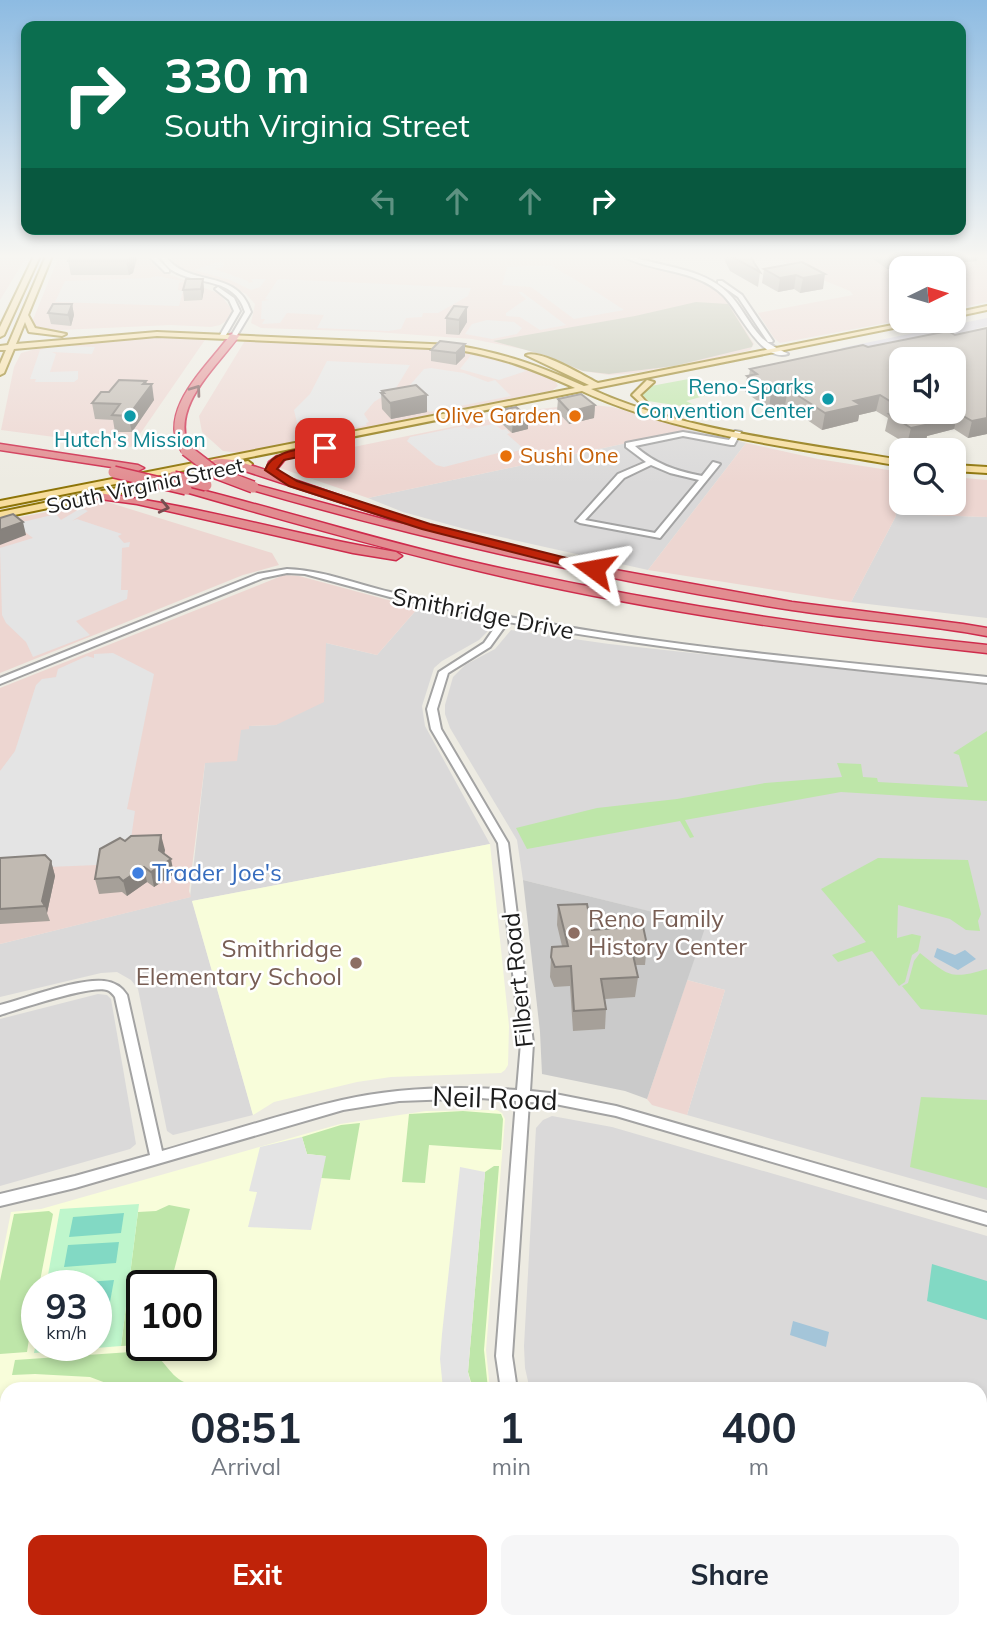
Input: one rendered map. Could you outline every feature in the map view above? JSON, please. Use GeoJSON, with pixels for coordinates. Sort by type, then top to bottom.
{"type":"FeatureCollection","features":[{"type":"Feature","properties":{"kind":"highway"},"geometry":{"type":"LineString","coordinates":[[230,333],[179,418],[178,433],[186,450],[216,474],[344,514],[493,551],[690,589],[818,610],[987,632]]}},
{"type":"Feature","properties":{"kind":"highway"},"geometry":{"type":"LineString","coordinates":[[2,451],[138,468],[435,547],[595,582],[760,610],[987,638]]}},
{"type":"Feature","properties":{"kind":"highway"},"geometry":{"type":"LineString","coordinates":[[2,451],[186,489],[391,546],[513,575]]}},
{"type":"Feature","properties":{"kind":"highway"},"geometry":{"type":"LineString","coordinates":[[281,458],[273,464],[271,470],[293,484]]}},
{"type":"Feature","properties":{"kind":"highway"},"geometry":{"type":"LineString","coordinates":[[215,462],[241,466],[415,523],[492,545],[690,589]]}},
{"type":"Feature","properties":{"kind":"highway"},"geometry":{"type":"LineString","coordinates":[[97,496],[149,503],[353,549],[747,618],[987,649]]}},
{"type":"Feature","properties":{"kind":"main road"},"geometry":{"type":"LineString","coordinates":[[0,371],[16,332]]}},
{"type":"Feature","properties":{"kind":"main road"},"geometry":{"type":"LineString","coordinates":[[37,332],[93,332]]}},
{"type":"Feature","properties":{"kind":"main road"},"geometry":{"type":"LineString","coordinates":[[0,348],[94,332]]}},
{"type":"Feature","properties":{"kind":"main road"},"geometry":{"type":"LineString","coordinates":[[216,332],[446,346],[505,357],[560,372],[600,377],[668,372]]}},
{"type":"Feature","properties":{"kind":"main road","name":"South Virginia Street"},"geometry":{"type":"LineString","coordinates":[[606,390],[875,332]]}},
{"type":"Feature","properties":{"kind":"main road"},"geometry":{"type":"LineString","coordinates":[[0,342],[11,344],[149,334],[230,333]]}},
{"type":"Feature","properties":{"kind":"main road"},"geometry":{"type":"LineString","coordinates":[[0,371],[24,350],[59,341]]}},
{"type":"Feature","properties":{"kind":"main road"},"geometry":{"type":"LineString","coordinates":[[749,355],[761,341]]}},
{"type":"Feature","properties":{"kind":"main road","name":"South Virginia Street"},"geometry":{"type":"LineString","coordinates":[[0,502],[527,407],[668,372],[780,351]]}},
{"type":"Feature","properties":{"kind":"main road"},"geometry":{"type":"LineString","coordinates":[[560,372],[590,393],[625,406],[719,431],[737,432],[828,452],[889,461]]}},
{"type":"Feature","properties":{"kind":"main road"},"geometry":{"type":"LineString","coordinates":[[560,372],[590,393],[606,390],[645,405],[724,425],[737,432]]}},
{"type":"Feature","properties":{"kind":"main road"},"geometry":{"type":"LineString","coordinates":[[549,396],[562,387],[560,372]]}},
{"type":"Feature","properties":{"kind":"main road"},"geometry":{"type":"LineString","coordinates":[[645,405],[636,394],[650,382]]}},
{"type":"Feature","properties":{"kind":"main road","name":"South Virginia Street"},"geometry":{"type":"LineString","coordinates":[[0,516],[281,458],[549,396],[590,393]]}},
{"type":"Feature","properties":{"kind":"main road"},"geometry":{"type":"LineString","coordinates":[[527,407],[561,403]]}},
{"type":"Feature","properties":{"kind":"main road"},"geometry":{"type":"LineString","coordinates":[[966,469],[987,470]]}},
{"type":"Feature","properties":{"kind":"street"},"geometry":{"type":"LineString","coordinates":[[754,332],[761,341],[780,351]]}},
{"type":"Feature","properties":{"kind":"street"},"geometry":{"type":"LineString","coordinates":[[763,332],[780,351]]}},
{"type":"Feature","properties":{"kind":"street"},"geometry":{"type":"LineString","coordinates":[[704,479],[667,471],[649,463],[629,445],[683,434],[731,443],[737,432]]}},
{"type":"Feature","properties":{"kind":"street"},"geometry":{"type":"LineString","coordinates":[[649,463],[621,476],[580,521],[657,536],[716,464]]}},
{"type":"Feature","properties":{"kind":"street","name":"Smithridge Drive"},"geometry":{"type":"LineString","coordinates":[[0,681],[277,572],[305,572],[406,600],[504,621],[643,642],[987,680]]}},
{"type":"Feature","properties":{"kind":"street","name":"Filbert Road"},"geometry":{"type":"LineString","coordinates":[[504,621],[486,645],[444,672],[432,709],[436,729],[503,843],[527,1043],[505,1356],[508,1382]]}},
{"type":"Feature","properties":{"kind":"street"},"geometry":{"type":"LineString","coordinates":[[0,1010],[93,986],[110,986],[116,989],[121,995],[157,1158]]}},
{"type":"Feature","properties":{"kind":"street","name":"Neil Road"},"geometry":{"type":"LineString","coordinates":[[0,1200],[314,1112],[371,1100],[436,1094],[523,1095],[596,1106],[641,1117],[987,1219]]}},
{"type":"Feature","properties":{"kind":"shaded area"},"geometry":{"type":"Polygon","coordinates":[[[377,332],[746,332],[754,344],[750,350],[729,356],[609,375],[582,371],[527,350],[472,339],[377,332]]]}},
{"type":"Feature","properties":{"kind":"shaded area"},"geometry":{"type":"Polygon","coordinates":[[[466,332],[519,332],[492,339],[465,334],[466,332]]]}},
{"type":"Feature","properties":{"kind":"shaded area"},"geometry":{"type":"Polygon","coordinates":[[[544,332],[746,332],[753,344],[752,347],[674,366],[609,374],[583,371],[544,355],[493,341],[544,332]]]}},
{"type":"Feature","properties":{"kind":"shaded area"},"geometry":{"type":"Polygon","coordinates":[[[770,332],[838,332],[780,343],[770,332]]]}},
{"type":"Feature","properties":{"kind":"shaded area"},"geometry":{"type":"Polygon","coordinates":[[[984,332],[947,335],[848,352],[841,348],[914,333],[984,332]]]}},
{"type":"Feature","properties":{"kind":"shaded area"},"geometry":{"type":"Polygon","coordinates":[[[143,337],[207,337],[131,447],[1,430],[14,367],[21,353],[43,347],[143,337]]]}},
{"type":"Feature","properties":{"kind":"shaded area"},"geometry":{"type":"Polygon","coordinates":[[[246,339],[423,347],[474,353],[506,360],[553,377],[558,386],[550,392],[347,433],[240,453],[223,451],[202,432],[199,416],[246,339]]]}},
{"type":"Feature","properties":{"kind":"shaded area"},"geometry":{"type":"Polygon","coordinates":[[[51,347],[95,347],[92,354],[52,352],[56,354],[50,372],[78,371],[78,379],[74,382],[35,382],[36,379],[30,379],[40,350],[51,347]]]}},
{"type":"Feature","properties":{"kind":"shaded area"},"geometry":{"type":"Polygon","coordinates":[[[471,355],[526,371],[499,380],[460,369],[471,355]]]}},
{"type":"Feature","properties":{"kind":"shaded area"},"geometry":{"type":"Polygon","coordinates":[[[327,361],[410,365],[396,388],[374,402],[364,414],[369,422],[367,425],[309,437],[297,423],[294,410],[310,394],[327,361]]]}},
{"type":"Feature","properties":{"kind":"shaded area"},"geometry":{"type":"Polygon","coordinates":[[[424,369],[464,373],[488,382],[495,380],[511,396],[429,412],[421,403],[403,393],[424,369]]]}},
{"type":"Feature","properties":{"kind":"shaded area"},"geometry":{"type":"Polygon","coordinates":[[[584,404],[612,407],[693,429],[368,498],[277,467],[285,461],[540,409],[584,404]]]}},
{"type":"Feature","properties":{"kind":"shaded area"},"geometry":{"type":"Polygon","coordinates":[[[494,424],[502,430],[506,429],[510,433],[507,434],[524,449],[444,467],[436,465],[407,441],[410,437],[464,426],[468,429],[494,424]]]}},
{"type":"Feature","properties":{"kind":"shaded area"},"geometry":{"type":"Polygon","coordinates":[[[693,429],[746,443],[648,570],[465,529],[403,512],[368,498],[693,429]]]}},
{"type":"Feature","properties":{"kind":"shaded area"},"geometry":{"type":"Polygon","coordinates":[[[746,443],[818,459],[889,470],[889,515],[896,516],[851,602],[648,570],[746,443]]]}},
{"type":"Feature","properties":{"kind":"shaded area"},"geometry":{"type":"Polygon","coordinates":[[[966,478],[987,480],[987,517],[924,515],[966,515],[966,478]]]}},
{"type":"Feature","properties":{"kind":"shaded area"},"geometry":{"type":"Polygon","coordinates":[[[104,501],[272,553],[279,565],[243,575],[0,673],[0,521],[104,501]]]}},
{"type":"Feature","properties":{"kind":"shaded area"},"geometry":{"type":"Polygon","coordinates":[[[81,508],[88,511],[72,521],[77,519],[122,534],[118,536],[124,543],[130,542],[129,547],[122,548],[121,590],[128,590],[127,599],[76,621],[90,635],[33,657],[26,642],[6,623],[2,615],[0,548],[33,538],[17,526],[0,523],[27,521],[56,514],[61,520],[81,508]]]}},
{"type":"Feature","properties":{"kind":"shaded area"},"geometry":{"type":"Polygon","coordinates":[[[896,516],[987,517],[987,618],[851,602],[896,516]]]}},
{"type":"Feature","properties":{"kind":"shaded area"},"geometry":{"type":"Polygon","coordinates":[[[284,575],[299,576],[418,608],[377,655],[326,643],[324,702],[276,725],[249,726],[249,729],[241,730],[237,761],[205,763],[189,891],[191,897],[0,944],[0,688],[284,575]]]}},
{"type":"Feature","properties":{"kind":"shaded area"},"geometry":{"type":"Polygon","coordinates":[[[418,608],[489,624],[487,632],[479,640],[434,668],[422,706],[425,726],[490,844],[192,901],[253,1115],[173,1135],[167,1131],[138,989],[131,980],[117,972],[101,973],[0,997],[0,944],[190,897],[205,763],[240,729],[276,725],[326,643],[377,655],[418,608]]]}},
{"type":"Feature","properties":{"kind":"shaded area"},"geometry":{"type":"Polygon","coordinates":[[[511,630],[609,644],[987,685],[987,1200],[687,1115],[725,990],[687,980],[705,925],[523,880],[517,840],[450,728],[445,705],[453,677],[465,665],[495,649],[511,630]]]}},
{"type":"Feature","properties":{"kind":"shaded area"},"geometry":{"type":"Polygon","coordinates":[[[113,653],[154,674],[127,809],[135,811],[130,846],[97,865],[0,869],[0,771],[15,751],[36,685],[42,679],[56,677],[58,669],[87,656],[94,658],[94,654],[113,653]]]}},
{"type":"Feature","properties":{"kind":"shaded area","name":"Smithridge Elementary School"},"geometry":{"type":"Polygon","coordinates":[[[490,844],[509,1026],[508,1065],[505,1070],[501,1073],[391,1077],[357,1082],[274,1102],[253,1115],[192,901],[490,844]]]}},
{"type":"Feature","properties":{"kind":"shaded area"},"geometry":{"type":"Polygon","coordinates":[[[523,880],[706,925],[647,1099],[625,1091],[542,1074],[540,1032],[523,880]]]}},
{"type":"Feature","properties":{"kind":"shaded area"},"geometry":{"type":"Polygon","coordinates":[[[687,980],[725,990],[687,1115],[652,1105],[647,1099],[687,980]]]}},
{"type":"Feature","properties":{"kind":"shaded area"},"geometry":{"type":"Polygon","coordinates":[[[98,994],[107,995],[111,999],[136,1144],[130,1149],[0,1186],[0,1019],[98,994]]]}},
{"type":"Feature","properties":{"kind":"shaded area"},"geometry":{"type":"Polygon","coordinates":[[[497,1110],[505,1119],[486,1350],[489,1382],[0,1382],[0,1267],[11,1212],[41,1209],[340,1124],[426,1111],[497,1110]]]}},
{"type":"Feature","properties":{"kind":"shaded area"},"geometry":{"type":"Polygon","coordinates":[[[552,1116],[612,1127],[987,1236],[987,1382],[528,1382],[524,1346],[536,1128],[543,1120],[552,1116]]]}},
{"type":"Feature","properties":{"kind":"shaded area"},"geometry":{"type":"Polygon","coordinates":[[[302,1137],[307,1154],[326,1156],[311,1230],[248,1227],[257,1192],[249,1191],[260,1147],[302,1137]]]}},
{"type":"Feature","properties":{"kind":"shaded area"},"geometry":{"type":"Polygon","coordinates":[[[460,1167],[485,1172],[468,1372],[470,1382],[442,1382],[440,1359],[460,1167]]]}},
{"type":"Feature","properties":{"kind":"shaded area"},"geometry":{"type":"Polygon","coordinates":[[[139,1204],[131,1270],[126,1270],[126,1307],[121,1346],[112,1347],[112,1270],[49,1270],[60,1209],[139,1204]]]}},
{"type":"Feature","properties":{"kind":"green space"},"geometry":{"type":"Polygon","coordinates":[[[694,378],[704,383],[708,395],[686,401],[694,405],[694,408],[648,401],[642,394],[651,386],[694,378]]]}},
{"type":"Feature","properties":{"kind":"green space"},"geometry":{"type":"Polygon","coordinates":[[[987,731],[987,801],[841,792],[685,820],[694,837],[690,838],[680,821],[527,849],[516,828],[597,808],[677,799],[765,783],[842,777],[837,763],[861,764],[863,777],[877,778],[878,782],[968,787],[959,755],[953,753],[987,731]]]}},
{"type":"Feature","properties":{"kind":"green space"},"geometry":{"type":"Polygon","coordinates":[[[878,858],[968,860],[981,914],[978,921],[980,931],[966,930],[950,919],[898,905],[897,938],[912,934],[921,936],[918,951],[912,955],[905,982],[899,986],[872,951],[838,962],[832,955],[866,942],[821,889],[878,858]]]}},
{"type":"Feature","properties":{"kind":"green space"},"geometry":{"type":"Polygon","coordinates":[[[920,953],[951,974],[987,969],[987,1015],[921,1009],[902,986],[908,983],[914,961],[920,953]]]}},
{"type":"Feature","properties":{"kind":"green space"},"geometry":{"type":"Polygon","coordinates":[[[921,1097],[987,1100],[987,1188],[910,1167],[921,1097]]]}},
{"type":"Feature","properties":{"kind":"green space"},"geometry":{"type":"Polygon","coordinates":[[[463,1111],[501,1114],[501,1150],[429,1145],[425,1183],[402,1182],[409,1114],[463,1111]]]}},
{"type":"Feature","properties":{"kind":"green space"},"geometry":{"type":"Polygon","coordinates":[[[360,1123],[350,1180],[321,1178],[325,1156],[307,1154],[302,1137],[341,1125],[360,1123]]]}},
{"type":"Feature","properties":{"kind":"green space"},"geometry":{"type":"Polygon","coordinates":[[[499,1166],[484,1350],[487,1382],[471,1382],[468,1372],[485,1172],[499,1166]]]}},
{"type":"Feature","properties":{"kind":"green space"},"geometry":{"type":"Polygon","coordinates":[[[169,1205],[190,1209],[174,1270],[131,1270],[138,1212],[156,1211],[169,1205]]]}},
{"type":"Feature","properties":{"kind":"green space"},"geometry":{"type":"Polygon","coordinates":[[[49,1211],[53,1214],[42,1270],[21,1270],[21,1352],[0,1354],[0,1281],[14,1214],[49,1211]]]}},
{"type":"Feature","properties":{"kind":"green space"},"geometry":{"type":"Polygon","coordinates":[[[124,1213],[121,1233],[69,1237],[73,1217],[124,1213]]]}},
{"type":"Feature","properties":{"kind":"green space"},"geometry":{"type":"Polygon","coordinates":[[[119,1242],[116,1263],[64,1267],[68,1245],[119,1242]]]}},
{"type":"Feature","properties":{"kind":"green space"},"geometry":{"type":"Polygon","coordinates":[[[932,1264],[987,1281],[987,1320],[927,1301],[932,1264]]]}},
{"type":"Feature","properties":{"kind":"green space"},"geometry":{"type":"Polygon","coordinates":[[[126,1307],[126,1346],[121,1346],[126,1307]]]}},
{"type":"Feature","properties":{"kind":"green space"},"geometry":{"type":"Polygon","coordinates":[[[126,1352],[126,1361],[162,1361],[184,1382],[103,1382],[90,1377],[12,1375],[15,1360],[112,1361],[112,1353],[126,1352]]]}},
{"type":"Feature","properties":{"kind":"water"},"geometry":{"type":"Polygon","coordinates":[[[937,948],[955,955],[965,950],[976,959],[958,970],[934,957],[937,948]]]}},
{"type":"Feature","properties":{"kind":"water"},"geometry":{"type":"Polygon","coordinates":[[[793,1321],[829,1332],[826,1347],[790,1335],[793,1321]]]}},
{"type":"Feature","properties":{"kind":"building"},"geometry":{"type":"Polygon","coordinates":[[[987,332],[987,418],[972,421],[966,418],[966,347],[889,347],[889,401],[880,395],[854,401],[861,405],[825,413],[788,389],[771,393],[747,376],[757,374],[750,369],[863,345],[868,347],[938,333],[987,332]]]}},
{"type":"Feature","properties":{"kind":"building"},"geometry":{"type":"Polygon","coordinates":[[[440,341],[465,344],[456,353],[431,350],[440,341]]]}},
{"type":"Feature","properties":{"kind":"building"},"geometry":{"type":"Polygon","coordinates":[[[119,380],[146,381],[143,384],[152,384],[128,416],[112,415],[120,404],[92,403],[101,392],[109,392],[119,380]]]}},
{"type":"Feature","properties":{"kind":"building"},"geometry":{"type":"Polygon","coordinates":[[[416,385],[427,395],[390,403],[381,393],[384,393],[382,391],[416,385]]]}},
{"type":"Feature","properties":{"kind":"building"},"geometry":{"type":"Polygon","coordinates":[[[581,394],[595,405],[570,412],[558,399],[581,394]]]}},
{"type":"Feature","properties":{"kind":"building"},"geometry":{"type":"Polygon","coordinates":[[[516,407],[528,417],[513,420],[500,410],[516,407]]]}},
{"type":"Feature","properties":{"kind":"building"},"geometry":{"type":"Polygon","coordinates":[[[905,424],[930,424],[911,428],[905,424]]]}},
{"type":"Feature","properties":{"kind":"building"},"geometry":{"type":"Polygon","coordinates":[[[13,514],[23,522],[0,530],[0,518],[13,514]]]}},
{"type":"Feature","properties":{"kind":"building"},"geometry":{"type":"Polygon","coordinates":[[[161,835],[159,850],[171,859],[151,872],[144,867],[123,881],[119,877],[95,879],[100,849],[120,838],[125,841],[131,836],[161,835]]]}},
{"type":"Feature","properties":{"kind":"building"},"geometry":{"type":"Polygon","coordinates":[[[45,855],[51,861],[42,901],[45,906],[0,909],[0,858],[45,855]]]}},
{"type":"Feature","properties":{"kind":"building"},"geometry":{"type":"Polygon","coordinates":[[[587,904],[592,930],[643,926],[647,945],[631,946],[638,977],[601,979],[606,1009],[574,1011],[571,966],[555,967],[551,957],[552,947],[568,946],[558,905],[587,904]]]}},
{"type":"Feature","properties":{"kind":"place","name":"Reno-Sparks Convention Center"},"geometry":{"type":"Point","coordinates":[828,399]}},
{"type":"Feature","properties":{"kind":"place","name":"Hutch's Mission"},"geometry":{"type":"Point","coordinates":[130,416]}},
{"type":"Feature","properties":{"kind":"place","name":"Olive Garden"},"geometry":{"type":"Point","coordinates":[575,416]}},
{"type":"Feature","properties":{"kind":"place","name":"Sushi One"},"geometry":{"type":"Point","coordinates":[506,456]}},
{"type":"Feature","properties":{"kind":"place","name":"Trader Joe's"},"geometry":{"type":"Point","coordinates":[138,873]}},
{"type":"Feature","properties":{"kind":"place","name":"Reno Family History Center"},"geometry":{"type":"Point","coordinates":[574,933]}},
{"type":"Feature","properties":{"kind":"place","name":"Smithridge Elementary School"},"geometry":{"type":"Point","coordinates":[356,963]}},
{"type":"Feature","properties":{"kind":"route"},"geometry":{"type":"LineString","coordinates":[[325,448],[281,458],[273,464],[271,470],[293,484],[426,527],[594,569]]}}]}
